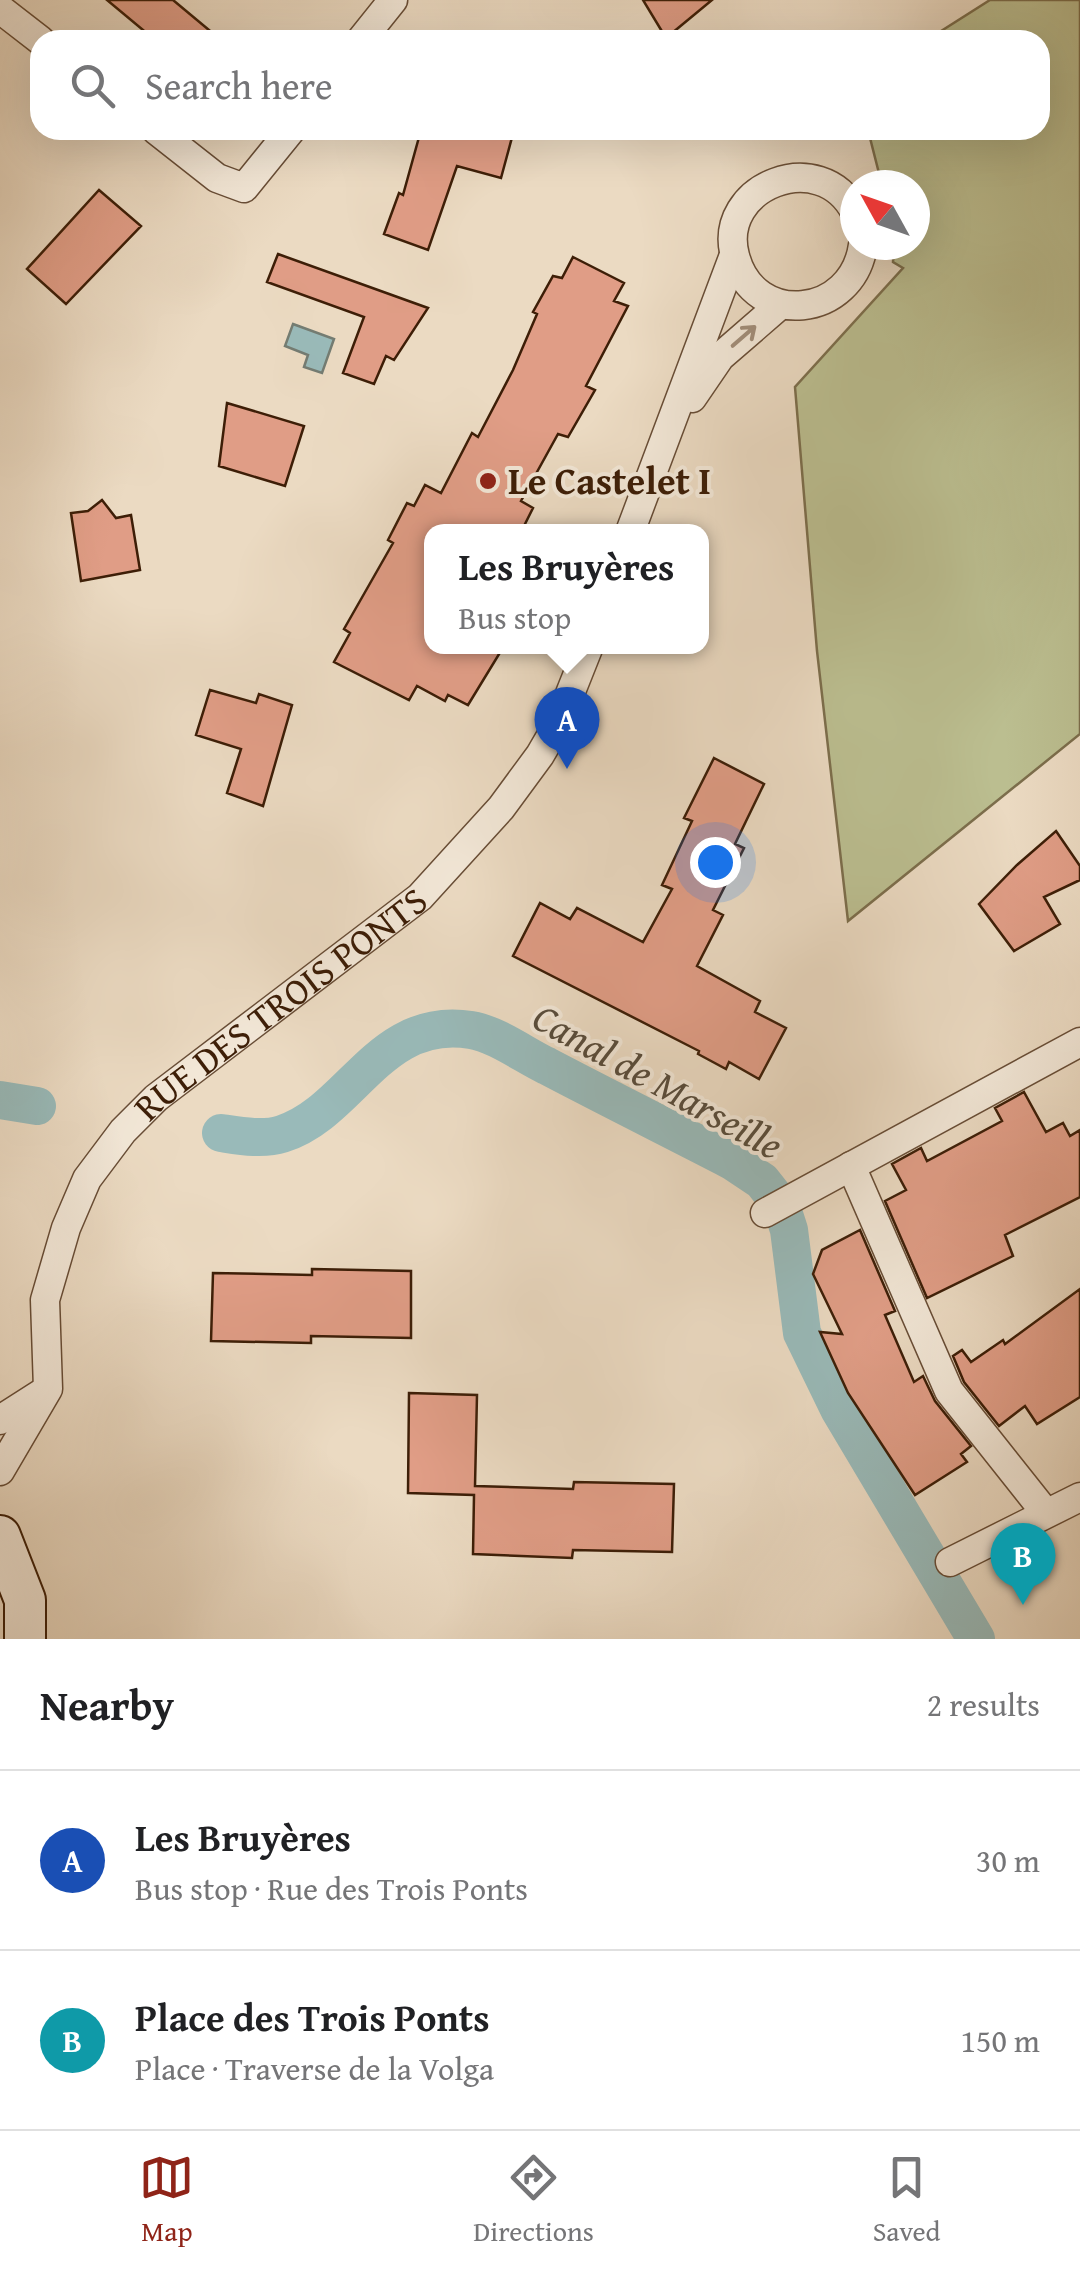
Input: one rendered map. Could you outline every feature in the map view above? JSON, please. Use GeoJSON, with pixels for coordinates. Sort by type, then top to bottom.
{"type":"FeatureCollection","features":[{"type":"Feature","properties":{"kind":"street"},"geometry":{"type":"LineString","coordinates":[[369,30],[392,0]]}},
{"type":"Feature","properties":{"kind":"street"},"geometry":{"type":"LineString","coordinates":[[0,9],[30,32]]}},
{"type":"Feature","properties":{"kind":"street"},"geometry":{"type":"LineString","coordinates":[[169,140],[217,178],[244,188],[283,140]]}},
{"type":"Feature","properties":{"kind":"street"},"geometry":{"type":"LineString","coordinates":[[780,305],[747,283],[734,256],[733,236],[742,210],[759,190],[778,180],[805,177],[826,182],[840,193]]}},
{"type":"Feature","properties":{"kind":"street"},"geometry":{"type":"LineString","coordinates":[[633,524],[734,256]]}},
{"type":"Feature","properties":{"kind":"street"},"geometry":{"type":"LineString","coordinates":[[671,427],[720,357],[780,305],[827,300],[849,282],[861,260]]}},
{"type":"Feature","properties":{"kind":"street","name":"RUE DES TROIS PONTS"},"geometry":{"type":"LineString","coordinates":[[48,1389],[44,1300],[66,1228],[87,1180],[122,1131],[156,1098],[420,897],[502,808],[540,755],[558,724],[586,654]]}},
{"type":"Feature","properties":{"kind":"street"},"geometry":{"type":"LineString","coordinates":[[777,1206],[1077,1050]]}},
{"type":"Feature","properties":{"kind":"street"},"geometry":{"type":"LineString","coordinates":[[851,1166],[948,1390],[1045,1512]]}},
{"type":"Feature","properties":{"kind":"street"},"geometry":{"type":"LineString","coordinates":[[0,1420],[48,1389]]}},
{"type":"Feature","properties":{"kind":"street"},"geometry":{"type":"LineString","coordinates":[[0,1471],[48,1389]]}},
{"type":"Feature","properties":{"kind":"street"},"geometry":{"type":"LineString","coordinates":[[950,1562],[1080,1497]]}},
{"type":"Feature","properties":{"kind":"street"},"geometry":{"type":"LineString","coordinates":[[0,1536],[25,1600],[25,1639]]}},
{"type":"Feature","properties":{"kind":"green space"},"geometry":{"type":"Polygon","coordinates":[[[990,0],[1080,0],[1080,734],[848,921],[817,651],[795,387],[903,268],[893,260],[930,260],[930,170],[878,170],[871,140],[1050,140],[1050,30],[943,30],[990,0]]]}},
{"type":"Feature","properties":{"kind":"water"},"geometry":{"type":"Polygon","coordinates":[[[293,324],[334,339],[322,373],[304,367],[308,355],[285,346],[293,324]]]}},
{"type":"Feature","properties":{"kind":"building"},"geometry":{"type":"Polygon","coordinates":[[[107,0],[173,0],[209,30],[143,30],[107,0]]]}},
{"type":"Feature","properties":{"kind":"building"},"geometry":{"type":"Polygon","coordinates":[[[643,0],[712,0],[676,30],[661,30],[643,0]]]}},
{"type":"Feature","properties":{"kind":"building"},"geometry":{"type":"Polygon","coordinates":[[[418,140],[511,140],[501,178],[457,166],[428,250],[384,234],[399,193],[403,195],[418,140]]]}},
{"type":"Feature","properties":{"kind":"building"},"geometry":{"type":"Polygon","coordinates":[[[99,190],[141,226],[66,304],[27,269],[99,190]]]}},
{"type":"Feature","properties":{"kind":"building"},"geometry":{"type":"Polygon","coordinates":[[[278,254],[428,308],[394,360],[386,356],[374,384],[343,373],[364,317],[267,282],[278,254]]]}},
{"type":"Feature","properties":{"kind":"building","name":"Le Castelet I"},"geometry":{"type":"Polygon","coordinates":[[[573,257],[624,283],[614,301],[628,306],[586,386],[595,390],[568,437],[558,434],[521,501],[533,508],[525,524],[424,524],[424,654],[499,654],[468,705],[448,695],[445,701],[417,686],[409,700],[334,662],[350,633],[344,629],[393,543],[388,540],[407,503],[414,506],[425,485],[441,493],[472,433],[478,437],[513,370],[537,314],[533,312],[553,276],[562,278],[573,257]]]}},
{"type":"Feature","properties":{"kind":"building"},"geometry":{"type":"Polygon","coordinates":[[[227,403],[304,426],[285,486],[219,466],[227,403]]]}},
{"type":"Feature","properties":{"kind":"building"},"geometry":{"type":"Polygon","coordinates":[[[102,500],[116,518],[131,515],[140,570],[81,581],[71,513],[88,511],[102,500]]]}},
{"type":"Feature","properties":{"kind":"building"},"geometry":{"type":"Polygon","coordinates":[[[210,690],[256,703],[259,694],[292,705],[263,806],[227,793],[241,749],[196,735],[210,690]]]}},
{"type":"Feature","properties":{"kind":"building"},"geometry":{"type":"Polygon","coordinates":[[[714,758],[764,784],[735,844],[744,848],[713,910],[723,915],[697,966],[760,1001],[755,1012],[786,1028],[759,1079],[729,1062],[726,1069],[698,1054],[699,1051],[513,956],[540,903],[570,919],[577,908],[643,942],[672,889],[662,885],[692,821],[684,818],[714,758]]]}},
{"type":"Feature","properties":{"kind":"building"},"geometry":{"type":"Polygon","coordinates":[[[1056,831],[1080,866],[1080,880],[1044,897],[1060,924],[1014,951],[979,904],[1056,831]]]}},
{"type":"Feature","properties":{"kind":"building"},"geometry":{"type":"Polygon","coordinates":[[[1024,1092],[1046,1132],[1063,1123],[1070,1136],[1080,1130],[1080,1197],[1005,1235],[1013,1256],[927,1298],[885,1201],[906,1190],[892,1164],[921,1148],[927,1161],[1002,1121],[995,1108],[1024,1092]]]}},
{"type":"Feature","properties":{"kind":"building"},"geometry":{"type":"Polygon","coordinates":[[[860,1230],[895,1311],[885,1315],[914,1382],[923,1376],[935,1401],[971,1446],[961,1454],[967,1462],[915,1495],[848,1393],[820,1332],[842,1334],[813,1274],[822,1250],[860,1230]]]}},
{"type":"Feature","properties":{"kind":"building"},"geometry":{"type":"Polygon","coordinates":[[[312,1269],[411,1271],[411,1338],[311,1336],[311,1343],[211,1341],[213,1273],[312,1275],[312,1269]]]}},
{"type":"Feature","properties":{"kind":"building"},"geometry":{"type":"Polygon","coordinates":[[[1080,1289],[1080,1397],[1037,1424],[1025,1406],[999,1426],[964,1382],[953,1356],[962,1350],[971,1362],[1003,1340],[1005,1344],[1080,1289]]]}},
{"type":"Feature","properties":{"kind":"building"},"geometry":{"type":"Polygon","coordinates":[[[409,1393],[477,1395],[475,1486],[573,1489],[574,1482],[674,1484],[672,1552],[573,1550],[572,1558],[473,1554],[474,1495],[408,1493],[409,1393]]]}},
{"type":"Feature","properties":{"kind":"waterway","name":"Canal de Marseille"},"geometry":{"type":"LineString","coordinates":[[221,1133],[260,1137],[282,1134],[306,1123],[368,1068],[412,1037],[439,1029],[471,1030],[500,1040],[732,1161],[762,1181],[781,1205],[789,1230],[802,1333],[839,1409],[976,1639]]}},
{"type":"Feature","properties":{"kind":"waterway","name":"Canal de Marseille"},"geometry":{"type":"LineString","coordinates":[[0,1100],[37,1106]]}},
{"type":"Feature","properties":{"kind":"place","name":"Le Castelet I"},"geometry":{"type":"Point","coordinates":[488,481]}},
{"type":"Feature","properties":{"kind":"place","name":"Les Bruyères"},"geometry":{"type":"Point","coordinates":[567,769]}},
{"type":"Feature","properties":{"kind":"place","name":"Place des Trois Ponts"},"geometry":{"type":"Point","coordinates":[1023,1605]}}]}
